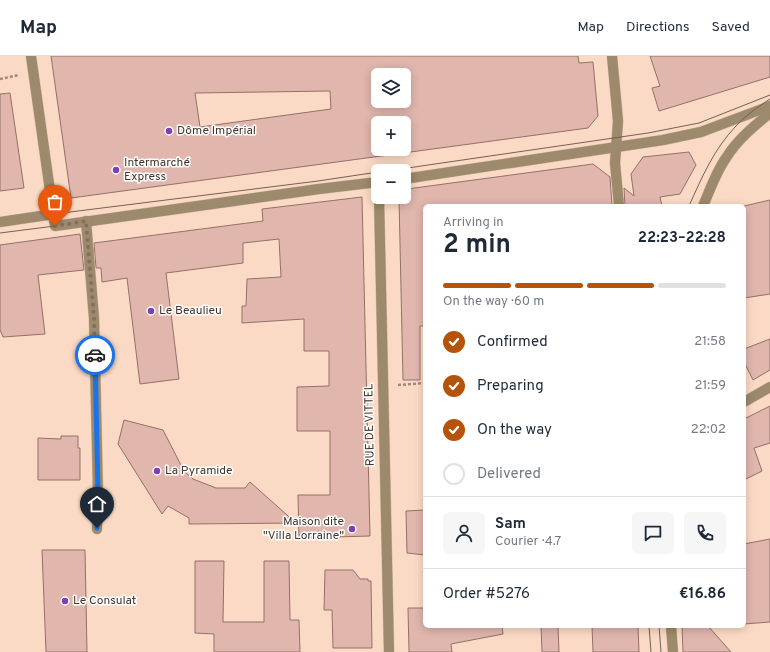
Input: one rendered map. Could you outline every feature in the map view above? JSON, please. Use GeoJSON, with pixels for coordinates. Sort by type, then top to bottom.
{"type":"FeatureCollection","features":[{"type":"Feature","properties":{"kind":"street"},"geometry":{"type":"LineString","coordinates":[[31,56],[55,226],[371,183]]}},
{"type":"Feature","properties":{"kind":"street"},"geometry":{"type":"LineString","coordinates":[[612,56],[618,121],[615,163],[619,204]]}},
{"type":"Feature","properties":{"kind":"street"},"geometry":{"type":"LineString","coordinates":[[411,178],[663,140],[701,132],[770,106]]}},
{"type":"Feature","properties":{"kind":"street"},"geometry":{"type":"LineString","coordinates":[[703,204],[726,157],[742,137],[770,113]]}},
{"type":"Feature","properties":{"kind":"street","name":"RUE DE VITTEL"},"geometry":{"type":"LineString","coordinates":[[379,204],[389,652]]}},
{"type":"Feature","properties":{"kind":"street"},"geometry":{"type":"LineString","coordinates":[[0,222],[54,214]]}},
{"type":"Feature","properties":{"kind":"street"},"geometry":{"type":"LineString","coordinates":[[86,221],[94,318],[98,486],[97,528]]}},
{"type":"Feature","properties":{"kind":"street"},"geometry":{"type":"LineString","coordinates":[[746,401],[770,387]]}},
{"type":"Feature","properties":{"kind":"street"},"geometry":{"type":"LineString","coordinates":[[671,628],[673,652]]}},
{"type":"Feature","properties":{"kind":"path"},"geometry":{"type":"LineString","coordinates":[[403,385],[423,383]]}},
{"type":"Feature","properties":{"kind":"building"},"geometry":{"type":"Polygon","coordinates":[[[51,56],[578,56],[579,63],[593,62],[598,116],[588,128],[411,152],[411,116],[371,116],[371,156],[381,156],[71,198],[51,56]],[[330,91],[195,93],[200,127],[331,109],[330,91]]]}},
{"type":"Feature","properties":{"kind":"building"},"geometry":{"type":"Polygon","coordinates":[[[650,56],[770,56],[770,77],[659,111],[652,88],[660,86],[650,56]]]}},
{"type":"Feature","properties":{"kind":"building"},"geometry":{"type":"Polygon","coordinates":[[[10,93],[24,188],[0,191],[0,94],[10,93]]]}},
{"type":"Feature","properties":{"kind":"building"},"geometry":{"type":"Polygon","coordinates":[[[689,152],[696,165],[680,194],[660,197],[662,204],[625,204],[624,188],[634,196],[631,174],[643,157],[689,152]]]}},
{"type":"Feature","properties":{"kind":"building"},"geometry":{"type":"Polygon","coordinates":[[[593,164],[610,177],[612,204],[423,204],[423,326],[420,326],[420,380],[403,380],[399,204],[411,204],[411,188],[593,164]]]}},
{"type":"Feature","properties":{"kind":"building"},"geometry":{"type":"Polygon","coordinates":[[[362,197],[370,536],[299,538],[298,495],[330,495],[330,431],[297,431],[297,387],[329,386],[329,351],[304,351],[304,319],[242,323],[242,306],[246,306],[247,279],[281,277],[279,239],[243,243],[243,263],[166,273],[179,379],[140,384],[127,278],[102,282],[101,268],[96,268],[94,243],[263,221],[262,209],[362,197]]]}},
{"type":"Feature","properties":{"kind":"building"},"geometry":{"type":"Polygon","coordinates":[[[770,200],[770,294],[746,298],[746,206],[770,200]]]}},
{"type":"Feature","properties":{"kind":"building"},"geometry":{"type":"Polygon","coordinates":[[[80,234],[84,270],[38,275],[45,334],[3,337],[0,330],[0,245],[80,234]]]}},
{"type":"Feature","properties":{"kind":"building"},"geometry":{"type":"Polygon","coordinates":[[[770,339],[770,370],[753,380],[746,366],[746,348],[770,339]]]}},
{"type":"Feature","properties":{"kind":"building"},"geometry":{"type":"Polygon","coordinates":[[[770,406],[770,443],[754,448],[762,471],[746,479],[746,418],[770,406]]]}},
{"type":"Feature","properties":{"kind":"building","name":"La Pyramide"},"geometry":{"type":"Polygon","coordinates":[[[124,420],[163,430],[184,471],[193,479],[216,488],[245,488],[250,482],[296,523],[189,524],[189,518],[168,506],[162,514],[118,444],[124,420]]]}},
{"type":"Feature","properties":{"kind":"building"},"geometry":{"type":"Polygon","coordinates":[[[61,436],[78,436],[78,448],[80,448],[80,480],[38,480],[38,438],[61,439],[61,436]]]}},
{"type":"Feature","properties":{"kind":"building"},"geometry":{"type":"Polygon","coordinates":[[[423,510],[423,555],[407,553],[406,511],[423,510]]]}},
{"type":"Feature","properties":{"kind":"building"},"geometry":{"type":"Polygon","coordinates":[[[770,539],[770,622],[746,624],[746,544],[770,539]]]}},
{"type":"Feature","properties":{"kind":"building","name":"Le Consulat"},"geometry":{"type":"Polygon","coordinates":[[[42,550],[85,550],[87,652],[46,652],[42,550]]]}},
{"type":"Feature","properties":{"kind":"building"},"geometry":{"type":"Polygon","coordinates":[[[195,561],[224,561],[223,622],[264,622],[264,561],[289,561],[290,620],[299,620],[300,652],[214,652],[214,634],[195,633],[195,561]]]}},
{"type":"Feature","properties":{"kind":"building"},"geometry":{"type":"Polygon","coordinates":[[[325,570],[353,570],[360,579],[368,579],[368,581],[371,581],[372,648],[333,648],[332,610],[324,610],[325,570]]]}},
{"type":"Feature","properties":{"kind":"building"},"geometry":{"type":"Polygon","coordinates":[[[408,608],[423,608],[423,628],[502,628],[503,634],[451,644],[452,652],[409,652],[408,608]]]}},
{"type":"Feature","properties":{"kind":"building"},"geometry":{"type":"Polygon","coordinates":[[[541,628],[558,628],[559,652],[542,652],[541,628]]]}},
{"type":"Feature","properties":{"kind":"building"},"geometry":{"type":"Polygon","coordinates":[[[592,628],[638,628],[639,652],[593,652],[592,628]]]}},
{"type":"Feature","properties":{"kind":"building"},"geometry":{"type":"Polygon","coordinates":[[[682,628],[710,628],[731,652],[683,652],[682,628]]]}},
{"type":"Feature","properties":{"kind":"tram line"},"geometry":{"type":"LineString","coordinates":[[411,168],[648,133],[699,123],[770,95]]}},
{"type":"Feature","properties":{"kind":"tram line"},"geometry":{"type":"LineString","coordinates":[[690,204],[709,164],[721,144],[744,118],[770,99]]}},
{"type":"Feature","properties":{"kind":"tram line"},"geometry":{"type":"LineString","coordinates":[[54,214],[371,173]]}},
{"type":"Feature","properties":{"kind":"tram line"},"geometry":{"type":"LineString","coordinates":[[0,233],[55,226]]}},
{"type":"Feature","properties":{"kind":"tram line"},"geometry":{"type":"LineString","coordinates":[[649,628],[651,652]]}},
{"type":"Feature","properties":{"kind":"tram line"},"geometry":{"type":"LineString","coordinates":[[659,628],[661,652]]}},
{"type":"Feature","properties":{"kind":"way so far"},"geometry":{"type":"LineString","coordinates":[[55,226],[86,221],[94,318],[95,355]]}},
{"type":"Feature","properties":{"kind":"place","name":"Dôme Impérial"},"geometry":{"type":"Point","coordinates":[169,131]}},
{"type":"Feature","properties":{"kind":"place","name":"Intermarché Express"},"geometry":{"type":"Point","coordinates":[116,170]}},
{"type":"Feature","properties":{"kind":"place","name":"Le Beaulieu"},"geometry":{"type":"Point","coordinates":[151,311]}},
{"type":"Feature","properties":{"kind":"place","name":"La Pyramide"},"geometry":{"type":"Point","coordinates":[157,471]}},
{"type":"Feature","properties":{"kind":"place","name":"Maison dite \"Villa Lorraine\""},"geometry":{"type":"Point","coordinates":[352,529]}},
{"type":"Feature","properties":{"kind":"place","name":"Le Consulat"},"geometry":{"type":"Point","coordinates":[65,601]}},
{"type":"Feature","properties":{"kind":"route"},"geometry":{"type":"LineString","coordinates":[[95,355],[98,493],[97,528]]}}]}
